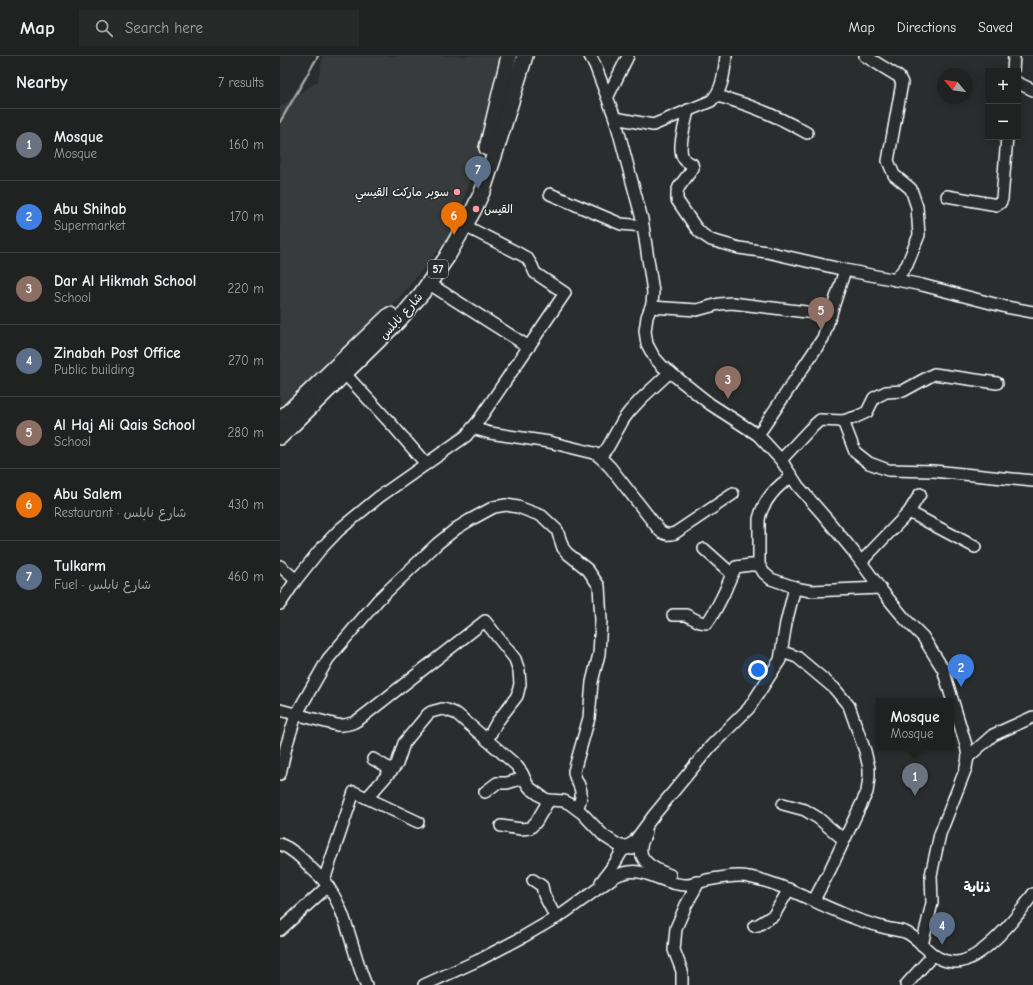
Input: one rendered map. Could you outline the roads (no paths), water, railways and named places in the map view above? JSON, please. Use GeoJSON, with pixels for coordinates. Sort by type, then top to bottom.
{"type":"FeatureCollection","features":[{"type":"Feature","properties":{"kind":"main road","name":"شارع نابلس"},"geometry":{"type":"LineString","coordinates":[[280,420],[390,315],[412,290],[451,234],[465,206],[486,153],[509,56]]}},
{"type":"Feature","properties":{"kind":"main road","name":"شارع نابلس"},"geometry":{"type":"LineString","coordinates":[[280,437],[399,320],[447,256],[465,226],[483,190],[525,56]]}},
{"type":"Feature","properties":{"kind":"street"},"geometry":{"type":"LineString","coordinates":[[590,56],[616,118],[643,226],[653,292],[653,298],[646,324],[646,338],[647,344],[654,357],[662,366],[710,404],[758,435],[781,460],[798,486],[825,517],[905,619],[923,637],[943,668],[952,698]]}},
{"type":"Feature","properties":{"kind":"street"},"geometry":{"type":"LineString","coordinates":[[608,96],[628,56]]}},
{"type":"Feature","properties":{"kind":"street"},"geometry":{"type":"LineString","coordinates":[[616,118],[653,125],[710,101],[717,96],[722,81],[726,56]]}},
{"type":"Feature","properties":{"kind":"street"},"geometry":{"type":"LineString","coordinates":[[865,56],[896,74],[902,83],[888,161],[894,175],[910,189],[916,206],[919,235],[908,265],[895,280]]}},
{"type":"Feature","properties":{"kind":"street"},"geometry":{"type":"LineString","coordinates":[[1013,68],[1014,56]]}},
{"type":"Feature","properties":{"kind":"street"},"geometry":{"type":"LineString","coordinates":[[1021,84],[1033,90]]}},
{"type":"Feature","properties":{"kind":"street"},"geometry":{"type":"LineString","coordinates":[[717,96],[766,112],[808,133]]}},
{"type":"Feature","properties":{"kind":"street"},"geometry":{"type":"LineString","coordinates":[[688,110],[680,146],[683,159],[692,164],[693,168],[679,187],[676,200],[696,228],[711,240],[739,248],[767,252],[845,270],[922,285],[1006,308],[1033,312]]}},
{"type":"Feature","properties":{"kind":"street"},"geometry":{"type":"LineString","coordinates":[[947,196],[997,205],[1000,203],[1002,199],[1007,140]]}},
{"type":"Feature","properties":{"kind":"street"},"geometry":{"type":"LineString","coordinates":[[550,194],[621,224],[643,226]]}},
{"type":"Feature","properties":{"kind":"street"},"geometry":{"type":"LineString","coordinates":[[280,604],[296,580],[319,551],[339,530],[379,497],[466,436],[479,420],[565,293],[535,273],[527,258],[465,226]]}},
{"type":"Feature","properties":{"kind":"street"},"geometry":{"type":"LineString","coordinates":[[758,435],[823,338],[845,270]]}},
{"type":"Feature","properties":{"kind":"street"},"geometry":{"type":"LineString","coordinates":[[428,283],[529,347]]}},
{"type":"Feature","properties":{"kind":"street"},"geometry":{"type":"LineString","coordinates":[[651,307],[697,310],[719,304],[732,303],[831,315]]}},
{"type":"Feature","properties":{"kind":"street"},"geometry":{"type":"LineString","coordinates":[[600,457],[629,412],[670,372]]}},
{"type":"Feature","properties":{"kind":"street"},"geometry":{"type":"LineString","coordinates":[[345,374],[426,464]]}},
{"type":"Feature","properties":{"kind":"street"},"geometry":{"type":"LineString","coordinates":[[781,460],[808,430],[820,420],[843,421],[856,417],[866,412],[874,398],[886,392],[903,391],[934,374],[997,383]]}},
{"type":"Feature","properties":{"kind":"street"},"geometry":{"type":"LineString","coordinates":[[843,421],[855,452],[870,463],[888,470],[933,471],[1033,481]]}},
{"type":"Feature","properties":{"kind":"street"},"geometry":{"type":"LineString","coordinates":[[472,428],[490,433],[549,442],[594,452],[610,467],[660,531],[664,534],[668,535],[675,533],[733,494]]}},
{"type":"Feature","properties":{"kind":"street"},"geometry":{"type":"LineString","coordinates":[[792,478],[786,480],[776,489],[760,513],[760,565],[764,572],[771,579],[811,591],[880,588]]}},
{"type":"Feature","properties":{"kind":"street"},"geometry":{"type":"LineString","coordinates":[[861,562],[909,512],[920,494]]}},
{"type":"Feature","properties":{"kind":"street"},"geometry":{"type":"LineString","coordinates":[[280,774],[286,747],[296,715],[328,659],[378,600],[437,544],[461,526],[494,507],[506,504],[542,516],[557,530],[563,548],[567,553],[588,570],[599,586],[601,620],[599,654],[592,682],[589,718],[574,771],[575,779],[581,791],[577,809]]}},
{"type":"Feature","properties":{"kind":"street"},"geometry":{"type":"LineString","coordinates":[[909,512],[975,547]]}},
{"type":"Feature","properties":{"kind":"street"},"geometry":{"type":"LineString","coordinates":[[704,549],[732,574]]}},
{"type":"Feature","properties":{"kind":"street"},"geometry":{"type":"LineString","coordinates":[[673,615],[686,615],[700,622],[707,623],[714,613],[736,567],[760,565]]}},
{"type":"Feature","properties":{"kind":"street"},"geometry":{"type":"LineString","coordinates":[[280,566],[296,580]]}},
{"type":"Feature","properties":{"kind":"street"},"geometry":{"type":"LineString","coordinates":[[367,798],[397,764],[404,743],[425,716],[431,712],[442,709],[457,714],[516,765],[530,788],[549,800],[564,801],[577,809],[600,832],[618,845],[628,846],[634,842],[711,746],[749,708],[780,660],[786,623],[795,587]]}},
{"type":"Feature","properties":{"kind":"street"},"geometry":{"type":"LineString","coordinates":[[280,710],[337,725],[344,726],[351,724],[366,714],[485,621],[515,659],[519,671],[520,684],[517,696],[496,722],[487,740]]}},
{"type":"Feature","properties":{"kind":"street"},"geometry":{"type":"LineString","coordinates":[[782,652],[797,657],[834,688],[849,706],[864,746],[869,768],[867,792],[814,900]]}},
{"type":"Feature","properties":{"kind":"street"},"geometry":{"type":"LineString","coordinates":[[922,945],[932,903],[931,875],[940,834],[966,768],[968,757],[954,705]]}},
{"type":"Feature","properties":{"kind":"street"},"geometry":{"type":"LineString","coordinates":[[968,757],[993,735],[1033,716]]}},
{"type":"Feature","properties":{"kind":"street"},"geometry":{"type":"LineString","coordinates":[[373,759],[392,770]]}},
{"type":"Feature","properties":{"kind":"street"},"geometry":{"type":"LineString","coordinates":[[485,792],[497,783],[507,783],[524,778]]}},
{"type":"Feature","properties":{"kind":"street"},"geometry":{"type":"LineString","coordinates":[[280,930],[326,883],[354,792],[418,822]]}},
{"type":"Feature","properties":{"kind":"street"},"geometry":{"type":"LineString","coordinates":[[501,826],[521,829],[530,828],[536,822],[549,800]]}},
{"type":"Feature","properties":{"kind":"street"},"geometry":{"type":"LineString","coordinates":[[784,804],[805,810],[818,818],[844,840]]}},
{"type":"Feature","properties":{"kind":"street"},"geometry":{"type":"LineString","coordinates":[[662,806],[642,841],[640,847],[641,854],[645,860],[659,871],[672,876],[699,882]]}},
{"type":"Feature","properties":{"kind":"street"},"geometry":{"type":"LineString","coordinates":[[600,832],[615,855],[615,863]]}},
{"type":"Feature","properties":{"kind":"street"},"geometry":{"type":"LineString","coordinates":[[280,844],[298,854],[326,883],[344,917],[366,985]]}},
{"type":"Feature","properties":{"kind":"street"},"geometry":{"type":"LineString","coordinates":[[424,985],[446,981],[556,918],[622,873],[636,866],[639,860],[637,853],[632,849],[625,849],[594,892]]}},
{"type":"Feature","properties":{"kind":"street"},"geometry":{"type":"LineString","coordinates":[[622,873],[632,871],[640,872],[686,885],[733,876],[747,876],[763,880],[814,900],[838,912],[865,922],[906,933],[944,961],[956,962],[967,960],[977,954],[998,936],[1013,921],[1033,894]]}},
{"type":"Feature","properties":{"kind":"street"},"geometry":{"type":"LineString","coordinates":[[533,880],[542,886],[544,895],[556,918]]}},
{"type":"Feature","properties":{"kind":"street"},"geometry":{"type":"LineString","coordinates":[[682,985],[682,971],[674,950],[676,928],[686,905],[699,882]]}},
{"type":"Feature","properties":{"kind":"street"},"geometry":{"type":"LineString","coordinates":[[754,926],[774,915],[789,890]]}},
{"type":"Feature","properties":{"kind":"street"},"geometry":{"type":"LineString","coordinates":[[906,985],[934,955]]}},
{"type":"Feature","properties":{"kind":"waterway"},"geometry":{"type":"LineString","coordinates":[[280,122],[318,56]]}},
{"type":"Feature","properties":{"kind":"place","name":"Tulkarm"},"geometry":{"type":"Point","coordinates":[478,189]}},
{"type":"Feature","properties":{"kind":"place","name":"سوبر ماركت القيسي"},"geometry":{"type":"Point","coordinates":[457,192]}},
{"type":"Feature","properties":{"kind":"place","name":"القيس"},"geometry":{"type":"Point","coordinates":[476,209]}},
{"type":"Feature","properties":{"kind":"place","name":"Abu Salem"},"geometry":{"type":"Point","coordinates":[454,235]}},
{"type":"Feature","properties":{"kind":"place","name":"Al Haj Ali Qais School"},"geometry":{"type":"Point","coordinates":[821,330]}},
{"type":"Feature","properties":{"kind":"place","name":"Dar Al Hikmah School"},"geometry":{"type":"Point","coordinates":[728,399]}},
{"type":"Feature","properties":{"kind":"place","name":"Abu Shihab"},"geometry":{"type":"Point","coordinates":[961,687]}},
{"type":"Feature","properties":{"kind":"place","name":"Mosque"},"geometry":{"type":"Point","coordinates":[915,796]}},
{"type":"Feature","properties":{"kind":"place","name":"Zinabah Post Office"},"geometry":{"type":"Point","coordinates":[942,945]}},
{"type":"Feature","properties":{"kind":"district","name":"ذنابة"},"geometry":{"type":"Point","coordinates":[977,887]}}]}
